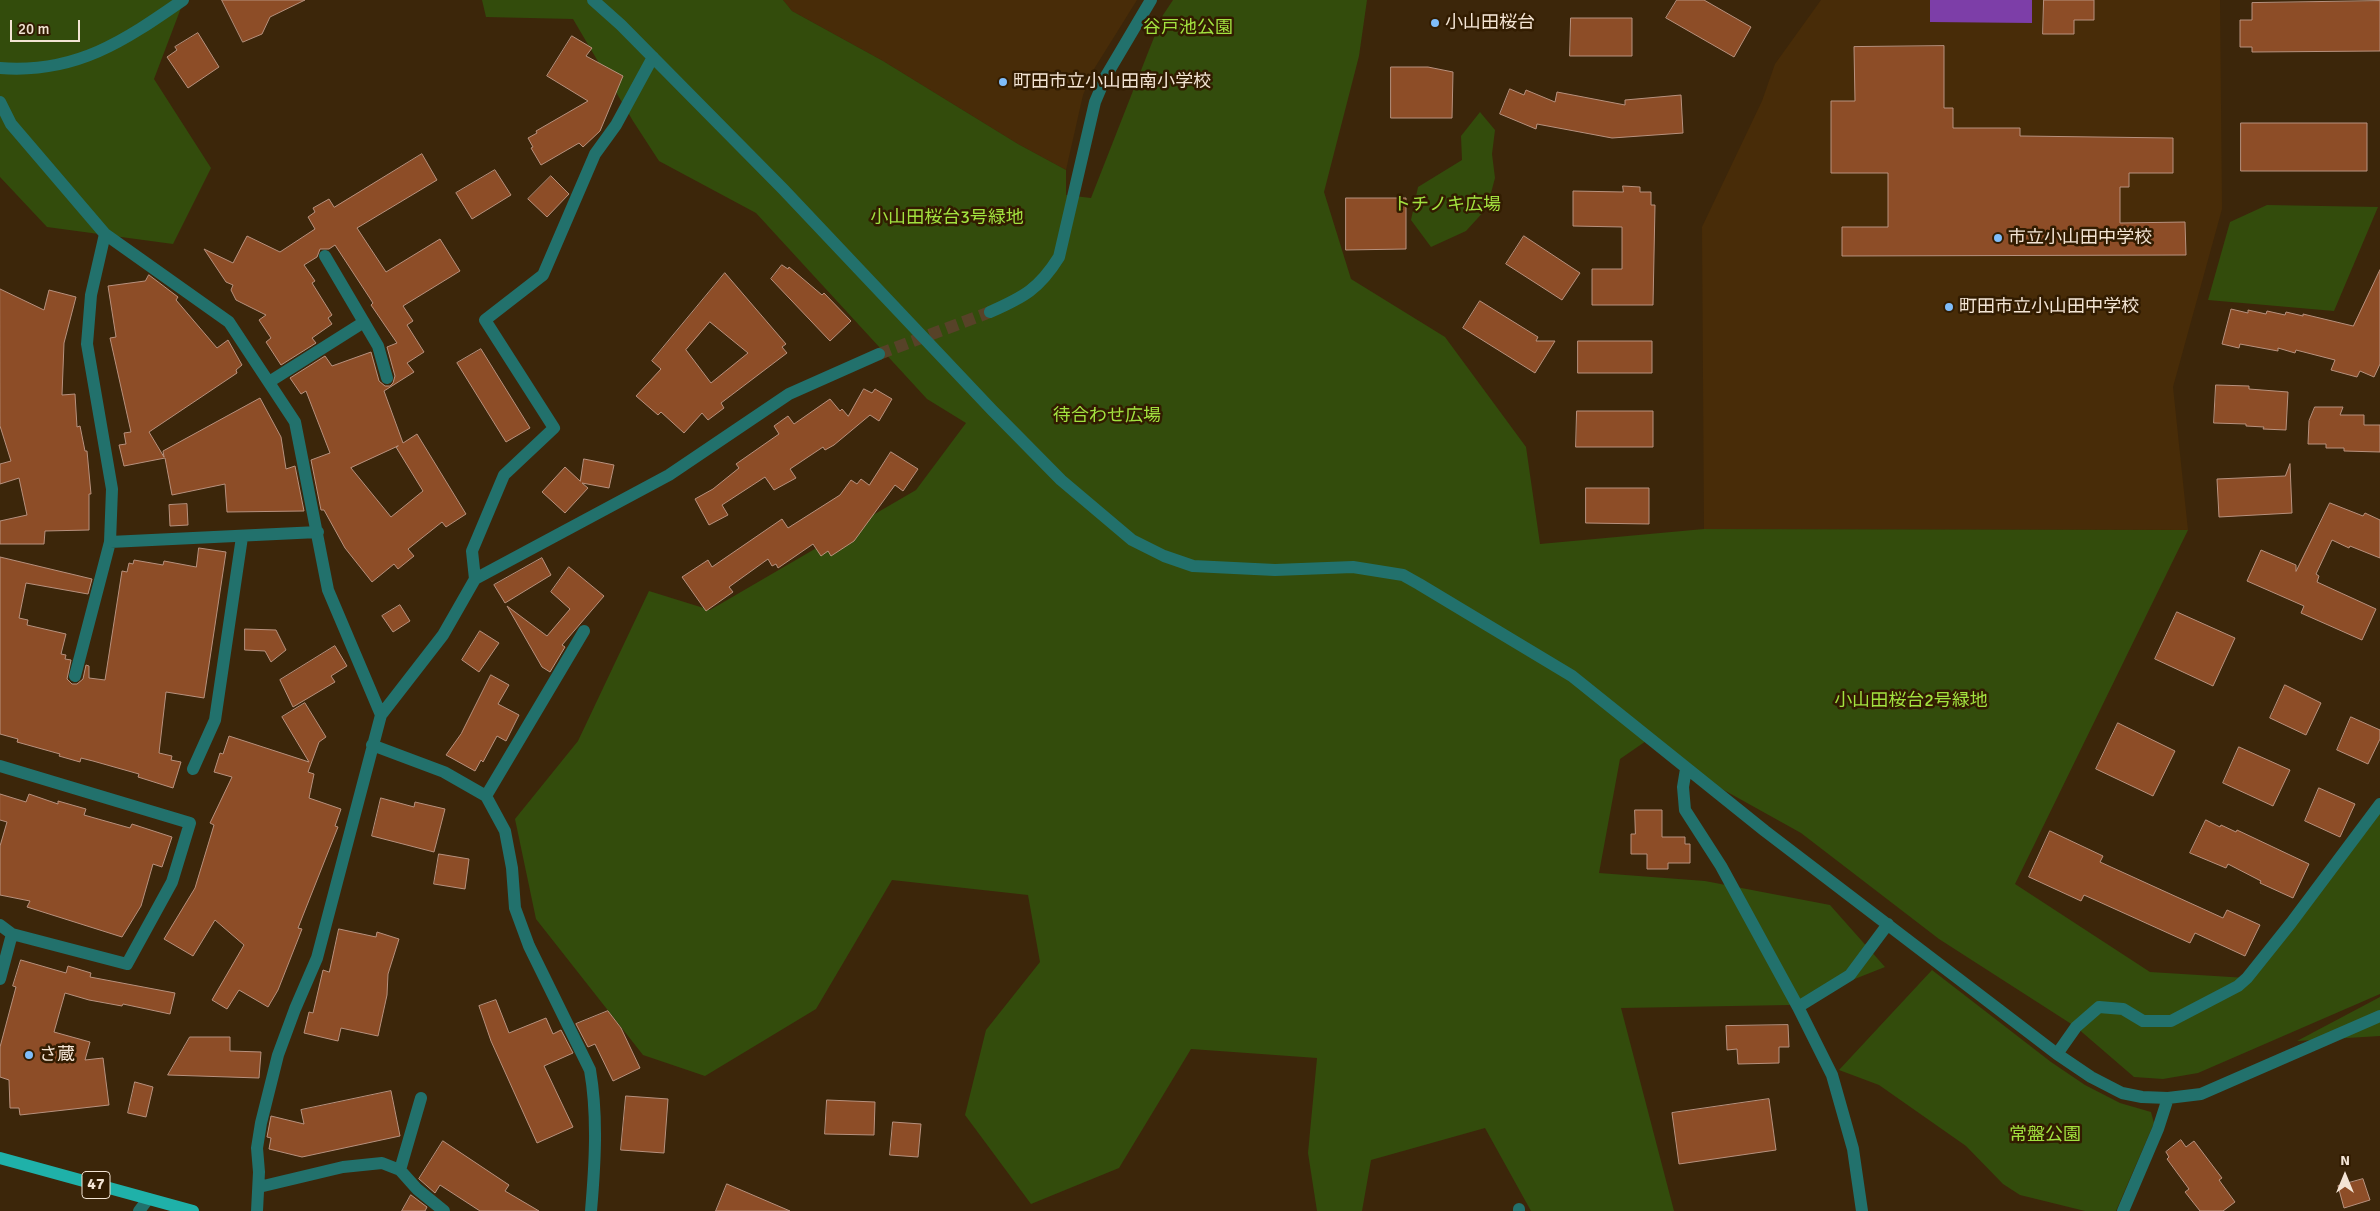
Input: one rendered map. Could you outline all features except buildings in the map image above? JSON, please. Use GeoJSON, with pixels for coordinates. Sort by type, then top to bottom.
{"type":"FeatureCollection","features":[{"type":"Feature","properties":{"kind":"main road","name":"47"},"geometry":{"type":"LineString","coordinates":[[0,1158],[193,1211]]}},
{"type":"Feature","properties":{"kind":"street"},"geometry":{"type":"LineString","coordinates":[[0,68],[53,67],[104,51],[134,34],[183,0]]}},
{"type":"Feature","properties":{"kind":"street"},"geometry":{"type":"LineString","coordinates":[[593,0],[653,57],[783,189],[992,410],[1061,480],[1132,540],[1164,556],[1193,566],[1275,570],[1353,567],[1403,576],[1572,676],[1686,768],[2057,1054],[2091,1077],[2122,1093],[2142,1097],[2168,1098],[2201,1094],[2380,1016]]}},
{"type":"Feature","properties":{"kind":"street"},"geometry":{"type":"LineString","coordinates":[[990,312],[1021,298],[1046,278],[1058,257],[1095,102],[1106,76],[1150,0]]}},
{"type":"Feature","properties":{"kind":"street"},"geometry":{"type":"LineString","coordinates":[[475,579],[472,551],[504,475],[554,428],[485,320],[543,275],[595,154],[616,125],[653,57]]}},
{"type":"Feature","properties":{"kind":"street"},"geometry":{"type":"LineString","coordinates":[[0,102],[11,124],[105,234],[229,322],[294,422],[318,532],[328,590],[380,714]]}},
{"type":"Feature","properties":{"kind":"street"},"geometry":{"type":"LineString","coordinates":[[75,676],[110,542],[112,489],[87,344],[91,296],[105,234]]}},
{"type":"Feature","properties":{"kind":"street"},"geometry":{"type":"LineString","coordinates":[[325,256],[378,346],[388,378]]}},
{"type":"Feature","properties":{"kind":"street"},"geometry":{"type":"LineString","coordinates":[[269,382],[364,322]]}},
{"type":"Feature","properties":{"kind":"street"},"geometry":{"type":"LineString","coordinates":[[257,1211],[259,1187],[257,1148],[273,1072],[294,1009],[317,958],[380,714],[443,635],[475,579],[669,475],[789,394],[879,354]]}},
{"type":"Feature","properties":{"kind":"street"},"geometry":{"type":"LineString","coordinates":[[110,542],[318,532]]}},
{"type":"Feature","properties":{"kind":"street"},"geometry":{"type":"LineString","coordinates":[[193,768],[215,720],[242,537]]}},
{"type":"Feature","properties":{"kind":"street"},"geometry":{"type":"LineString","coordinates":[[486,796],[584,631]]}},
{"type":"Feature","properties":{"kind":"street"},"geometry":{"type":"LineString","coordinates":[[372,745],[444,772],[486,796],[505,832],[512,868],[515,908],[529,946],[590,1070],[594,1091],[595,1158],[591,1211]]}},
{"type":"Feature","properties":{"kind":"street"},"geometry":{"type":"LineString","coordinates":[[0,766],[190,823],[172,882],[127,964],[12,934],[0,925]]}},
{"type":"Feature","properties":{"kind":"street"},"geometry":{"type":"LineString","coordinates":[[1686,768],[1683,787],[1685,810],[1721,866],[1798,1007],[1832,1075],[1853,1149],[1862,1211]]}},
{"type":"Feature","properties":{"kind":"street"},"geometry":{"type":"LineString","coordinates":[[2057,1054],[2076,1027],[2099,1007],[2110,1006],[2123,1009],[2143,1021],[2171,1021],[2183,1017],[2238,986],[2247,978],[2286,930],[2380,804]]}},
{"type":"Feature","properties":{"kind":"street"},"geometry":{"type":"LineString","coordinates":[[1798,1007],[1850,975],[1888,924]]}},
{"type":"Feature","properties":{"kind":"street"},"geometry":{"type":"LineString","coordinates":[[0,979],[12,934]]}},
{"type":"Feature","properties":{"kind":"street"},"geometry":{"type":"LineString","coordinates":[[400,1170],[422,1098]]}},
{"type":"Feature","properties":{"kind":"street"},"geometry":{"type":"LineString","coordinates":[[2123,1211],[2158,1129],[2168,1098]]}},
{"type":"Feature","properties":{"kind":"street"},"geometry":{"type":"LineString","coordinates":[[259,1187],[343,1167],[382,1163],[400,1170],[417,1189],[444,1211]]}},
{"type":"Feature","properties":{"kind":"street"},"geometry":{"type":"LineString","coordinates":[[139,1211],[148,1199]]}},
{"type":"Feature","properties":{"kind":"shaded area","name":"町田市立小山田南小学校"},"geometry":{"type":"Polygon","coordinates":[[[783,0],[1137,0],[1094,69],[1083,95],[1066,170],[1018,144],[883,61],[792,11],[783,0]]]}},
{"type":"Feature","properties":{"kind":"shaded area","name":"町田市立小山田中学校"},"geometry":{"type":"Polygon","coordinates":[[[1821,0],[2220,0],[2222,209],[2173,387],[2188,530],[1704,529],[1702,227],[1762,101],[1775,64],[1821,0]]]}},
{"type":"Feature","properties":{"kind":"shaded area"},"geometry":{"type":"Polygon","coordinates":[[[1930,0],[2032,0],[2032,23],[1930,22],[1930,0]]]}},
{"type":"Feature","properties":{"kind":"green space"},"geometry":{"type":"Polygon","coordinates":[[[0,0],[184,0],[154,79],[211,168],[173,244],[47,227],[0,177],[0,0]]]}},
{"type":"Feature","properties":{"kind":"green space"},"geometry":{"type":"Polygon","coordinates":[[[482,0],[783,0],[792,11],[883,61],[1018,144],[1066,170],[1066,195],[1091,198],[1163,15],[1173,0],[1367,0],[1359,56],[1324,192],[1351,279],[1445,337],[1526,447],[1540,544],[1704,529],[2188,530],[2015,884],[2150,972],[2247,978],[2380,804],[2380,994],[2198,1073],[2163,1079],[2134,1077],[2076,1027],[1939,939],[1801,833],[1686,769],[1649,739],[1620,759],[1599,873],[1705,881],[1830,905],[1885,967],[1789,1005],[1621,1008],[1674,1211],[1531,1211],[1485,1128],[1371,1160],[1362,1211],[1317,1211],[1308,1153],[1317,1058],[1191,1049],[1119,1168],[1031,1204],[965,1115],[986,1030],[1040,962],[1028,895],[892,880],[816,1009],[705,1076],[643,1055],[536,919],[515,819],[578,741],[649,591],[710,610],[916,490],[966,423],[927,399],[756,213],[659,161],[633,121],[573,19],[486,17],[482,0]]]}},
{"type":"Feature","properties":{"kind":"green space","name":"トチノキ広場"},"geometry":{"type":"Polygon","coordinates":[[[1480,112],[1495,130],[1492,154],[1495,178],[1487,208],[1466,231],[1431,247],[1411,220],[1418,187],[1462,160],[1461,136],[1480,112]]]}},
{"type":"Feature","properties":{"kind":"green space"},"geometry":{"type":"Polygon","coordinates":[[[2267,205],[2378,207],[2334,311],[2208,300],[2230,222],[2267,205]]]}},
{"type":"Feature","properties":{"kind":"green space","name":"常盤公園"},"geometry":{"type":"Polygon","coordinates":[[[1932,970],[2051,1062],[2085,1085],[2120,1103],[2151,1112],[2154,1123],[2116,1211],[2085,1211],[2020,1195],[2003,1184],[1966,1146],[1879,1085],[1839,1070],[1932,970]]]}},
{"type":"Feature","properties":{"kind":"green space"},"geometry":{"type":"Polygon","coordinates":[[[2380,997],[2380,1036],[2297,1041],[2380,997]]]}},
{"type":"Feature","properties":{"kind":"tunnel"},"geometry":{"type":"LineString","coordinates":[[879,354],[990,312]]}},
{"type":"Feature","properties":{"kind":"place","name":"小山田桜台"},"geometry":{"type":"Point","coordinates":[1435,23]}},
{"type":"Feature","properties":{"kind":"place","name":"町田市立小山田南小学校"},"geometry":{"type":"Point","coordinates":[1003,82]}},
{"type":"Feature","properties":{"kind":"place","name":"市立小山田中学校"},"geometry":{"type":"Point","coordinates":[1998,238]}},
{"type":"Feature","properties":{"kind":"place","name":"町田市立小山田中学校"},"geometry":{"type":"Point","coordinates":[1949,307]}},
{"type":"Feature","properties":{"kind":"place","name":"さ蔵"},"geometry":{"type":"Point","coordinates":[29,1055]}},
{"type":"Feature","properties":{"kind":"park label","name":"谷戸池公園"},"geometry":{"type":"Point","coordinates":[1188,28]}},
{"type":"Feature","properties":{"kind":"park label","name":"小山田桜台3号緑地"},"geometry":{"type":"Point","coordinates":[947,218]}},
{"type":"Feature","properties":{"kind":"park label","name":"待合わせ広場"},"geometry":{"type":"Point","coordinates":[1107,416]}},
{"type":"Feature","properties":{"kind":"park label","name":"小山田桜台2号緑地"},"geometry":{"type":"Point","coordinates":[1911,701]}}]}
